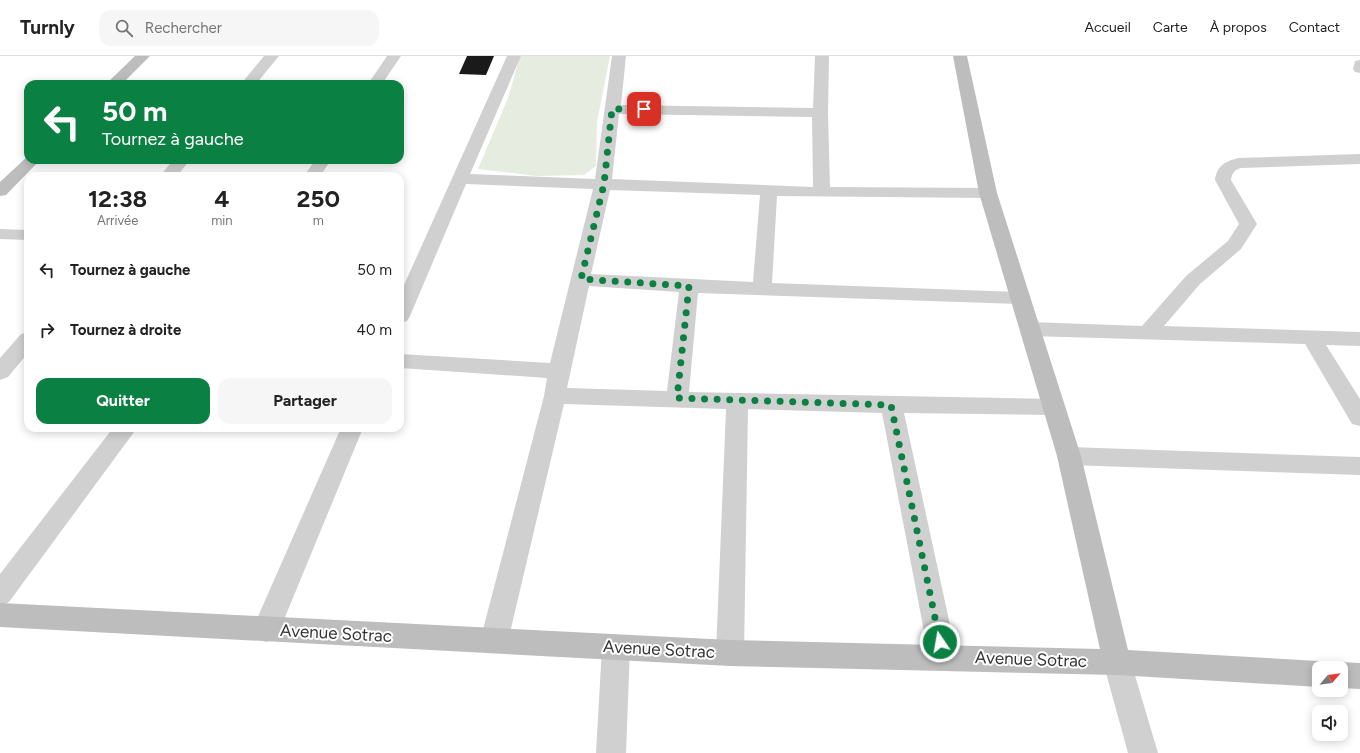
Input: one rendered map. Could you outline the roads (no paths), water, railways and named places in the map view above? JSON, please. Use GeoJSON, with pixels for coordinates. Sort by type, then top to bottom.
{"type":"FeatureCollection","features":[{"type":"Feature","properties":{"kind":"street"},"geometry":{"type":"LineString","coordinates":[[117,80],[143,56]]}},
{"type":"Feature","properties":{"kind":"street"},"geometry":{"type":"LineString","coordinates":[[251,80],[272,56]]}},
{"type":"Feature","properties":{"kind":"street"},"geometry":{"type":"LineString","coordinates":[[378,80],[394,56]]}},
{"type":"Feature","properties":{"kind":"street"},"geometry":{"type":"LineString","coordinates":[[404,307],[459,178],[514,56]]}},
{"type":"Feature","properties":{"kind":"street"},"geometry":{"type":"LineString","coordinates":[[494,641],[555,396],[559,370],[604,184],[619,56]]}},
{"type":"Feature","properties":{"kind":"street"},"geometry":{"type":"LineString","coordinates":[[822,56],[820,113],[822,192]]}},
{"type":"Feature","properties":{"kind":"street"},"geometry":{"type":"LineString","coordinates":[[960,56],[988,193],[1019,298],[1069,456],[1117,662],[1143,753]]}},
{"type":"Feature","properties":{"kind":"street"},"geometry":{"type":"LineString","coordinates":[[1360,64],[1360,69]]}},
{"type":"Feature","properties":{"kind":"street"},"geometry":{"type":"LineString","coordinates":[[612,109],[820,113]]}},
{"type":"Feature","properties":{"kind":"street"},"geometry":{"type":"LineString","coordinates":[[1148,332],[1193,280],[1235,245],[1248,224],[1223,180],[1224,172],[1230,166],[1239,163],[1260,161],[1360,159]]}},
{"type":"Feature","properties":{"kind":"street"},"geometry":{"type":"LineString","coordinates":[[0,191],[28,164]]}},
{"type":"Feature","properties":{"kind":"street"},"geometry":{"type":"LineString","coordinates":[[172,172],[178,164]]}},
{"type":"Feature","properties":{"kind":"street"},"geometry":{"type":"LineString","coordinates":[[459,178],[822,192],[988,193]]}},
{"type":"Feature","properties":{"kind":"street"},"geometry":{"type":"LineString","coordinates":[[762,288],[768,190]]}},
{"type":"Feature","properties":{"kind":"street"},"geometry":{"type":"LineString","coordinates":[[0,234],[24,235]]}},
{"type":"Feature","properties":{"kind":"street"},"geometry":{"type":"LineString","coordinates":[[581,279],[689,286],[1019,298]]}},
{"type":"Feature","properties":{"kind":"street"},"geometry":{"type":"LineString","coordinates":[[677,398],[689,286]]}},
{"type":"Feature","properties":{"kind":"street"},"geometry":{"type":"LineString","coordinates":[[1030,329],[1360,339]]}},
{"type":"Feature","properties":{"kind":"street"},"geometry":{"type":"LineString","coordinates":[[1311,337],[1360,418]]}},
{"type":"Feature","properties":{"kind":"street"},"geometry":{"type":"LineString","coordinates":[[0,372],[24,344]]}},
{"type":"Feature","properties":{"kind":"street"},"geometry":{"type":"LineString","coordinates":[[404,361],[559,370]]}},
{"type":"Feature","properties":{"kind":"street"},"geometry":{"type":"LineString","coordinates":[[555,396],[677,398],[891,405],[1053,407]]}},
{"type":"Feature","properties":{"kind":"street"},"geometry":{"type":"LineString","coordinates":[[730,653],[737,401]]}},
{"type":"Feature","properties":{"kind":"street"},"geometry":{"type":"LineString","coordinates":[[891,405],[943,656]]}},
{"type":"Feature","properties":{"kind":"street"},"geometry":{"type":"LineString","coordinates":[[0,594],[123,432]]}},
{"type":"Feature","properties":{"kind":"street"},"geometry":{"type":"LineString","coordinates":[[266,630],[350,432]]}},
{"type":"Feature","properties":{"kind":"street"},"geometry":{"type":"LineString","coordinates":[[1069,456],[1360,466]]}},
{"type":"Feature","properties":{"kind":"street","name":"Avenue Sotrac"},"geometry":{"type":"LineString","coordinates":[[0,616],[730,653],[943,656],[1117,662],[1312,674]]}},
{"type":"Feature","properties":{"kind":"street"},"geometry":{"type":"LineString","coordinates":[[611,753],[616,647]]}},
{"type":"Feature","properties":{"kind":"street"},"geometry":{"type":"LineString","coordinates":[[1348,675],[1360,676]]}}]}
